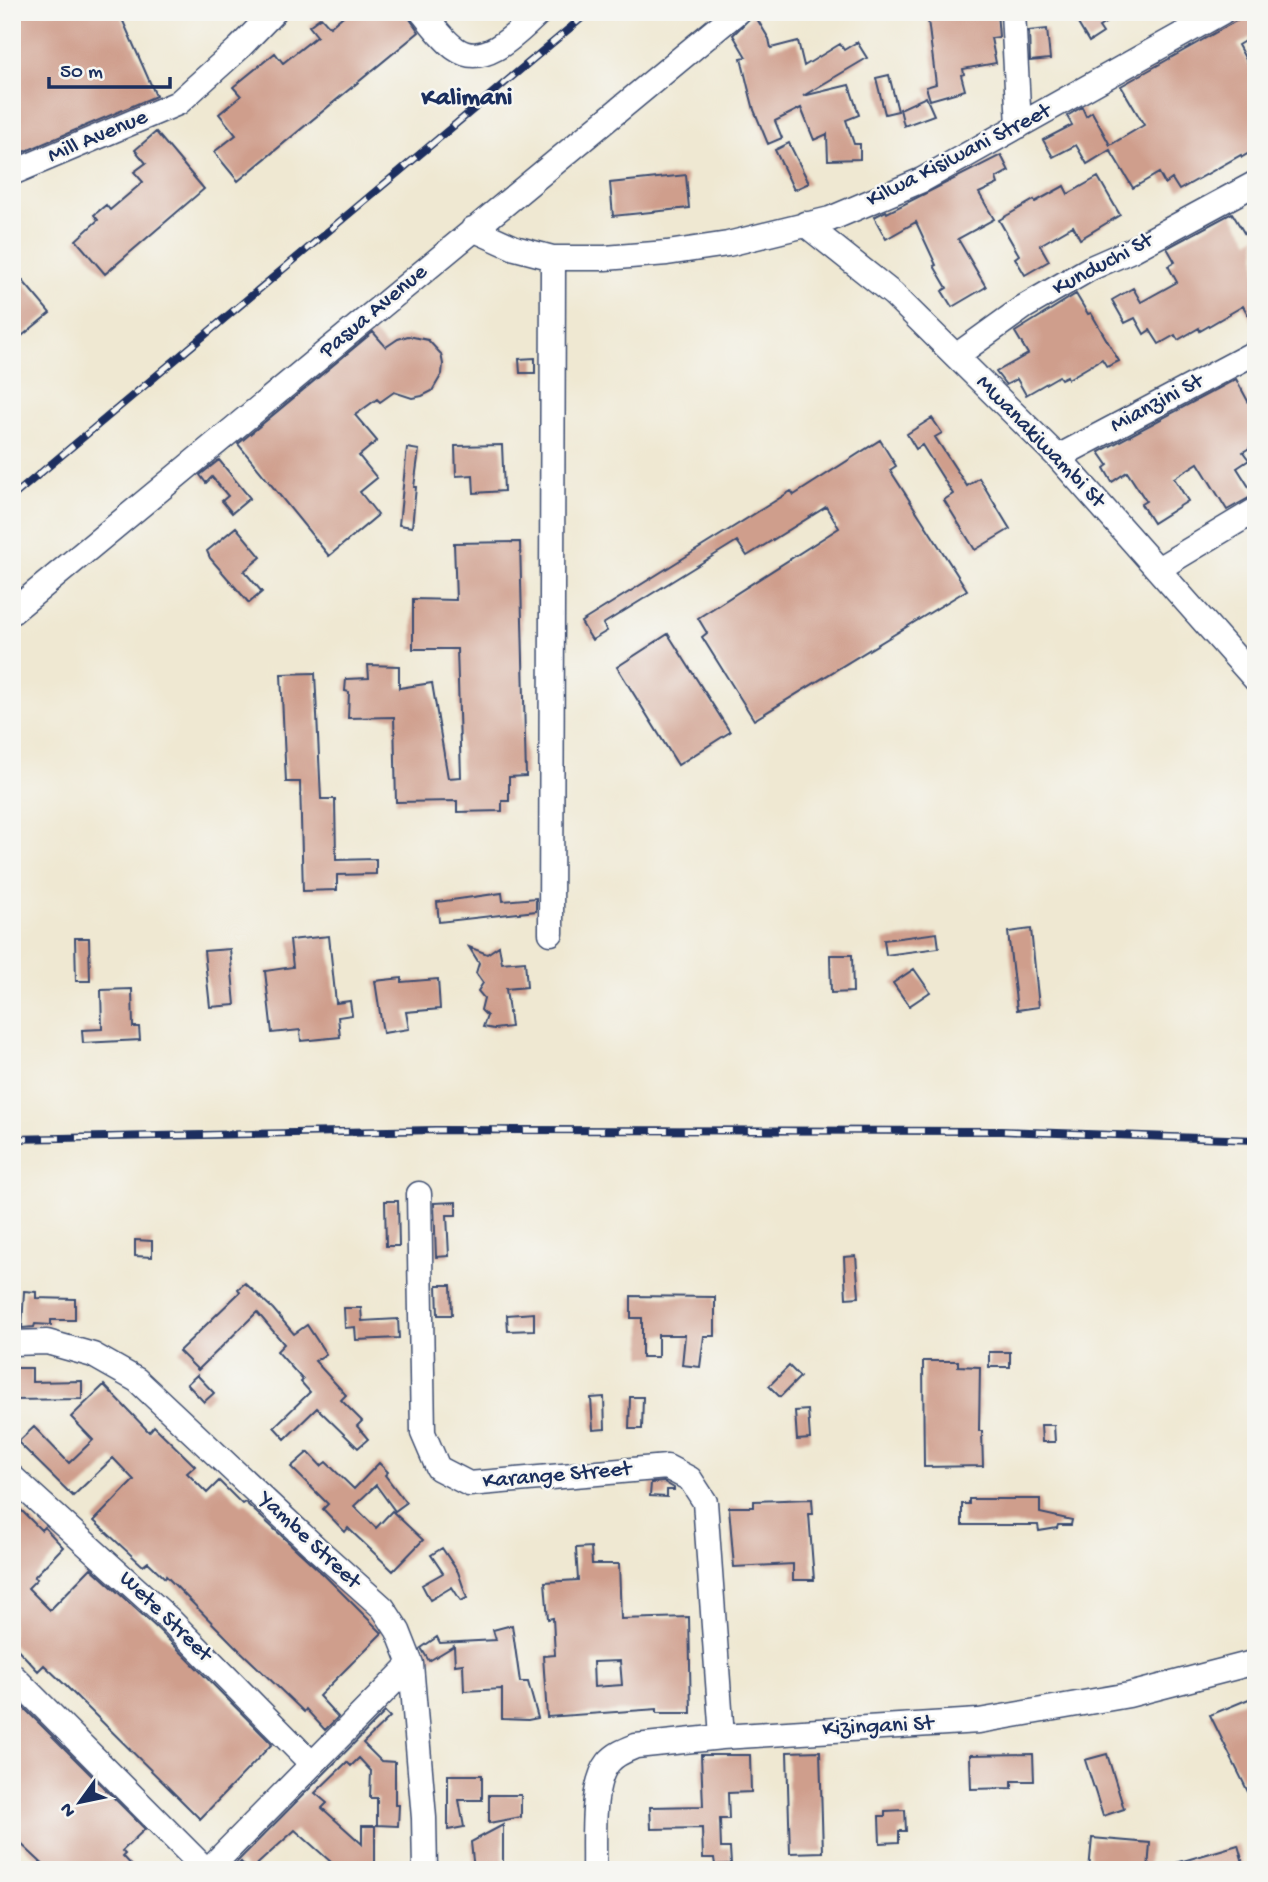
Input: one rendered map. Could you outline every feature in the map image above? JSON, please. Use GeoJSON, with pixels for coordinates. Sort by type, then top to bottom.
{"type":"FeatureCollection","features":[{"type":"Feature","properties":{"kind":"street","name":"Mill Avenue"},"geometry":{"type":"LineString","coordinates":[[12,173],[178,103],[274,12]]}},
{"type":"Feature","properties":{"kind":"street"},"geometry":{"type":"LineString","coordinates":[[422,12],[457,51],[479,55],[502,45],[540,12]]}},
{"type":"Feature","properties":{"kind":"street","name":"Pasua Avenue"},"geometry":{"type":"LineString","coordinates":[[12,612],[737,12]]}},
{"type":"Feature","properties":{"kind":"street"},"geometry":{"type":"LineString","coordinates":[[1013,12],[1018,126]]}},
{"type":"Feature","properties":{"kind":"street","name":"Kilwa Kisiwani Street"},"geometry":{"type":"LineString","coordinates":[[473,229],[515,248],[553,258],[605,258],[728,244],[830,219],[922,180],[1222,12]]}},
{"type":"Feature","properties":{"kind":"street","name":"Kunduchi St"},"geometry":{"type":"LineString","coordinates":[[956,356],[1024,307],[1091,268],[1132,250],[1256,183]]}},
{"type":"Feature","properties":{"kind":"street","name":"Mwanakiwambi St"},"geometry":{"type":"LineString","coordinates":[[805,224],[892,294],[1058,457],[1256,680]]}},
{"type":"Feature","properties":{"kind":"street"},"geometry":{"type":"LineString","coordinates":[[551,933],[553,258]]}},
{"type":"Feature","properties":{"kind":"street","name":"Mianzini St"},"geometry":{"type":"LineString","coordinates":[[1058,457],[1256,352]]}},
{"type":"Feature","properties":{"kind":"street"},"geometry":{"type":"LineString","coordinates":[[1158,569],[1256,510]]}},
{"type":"Feature","properties":{"kind":"street","name":"Karange Street"},"geometry":{"type":"LineString","coordinates":[[419,1194],[423,1433],[438,1468],[469,1484],[667,1466],[690,1479],[705,1502],[722,1737]]}},
{"type":"Feature","properties":{"kind":"street","name":"Yambe Street"},"geometry":{"type":"LineString","coordinates":[[12,1343],[47,1342],[93,1355],[137,1380],[383,1608],[398,1631],[411,1664],[424,1818],[425,1870]]}},
{"type":"Feature","properties":{"kind":"street","name":"Wete Street"},"geometry":{"type":"LineString","coordinates":[[12,1477],[168,1618],[312,1764]]}},
{"type":"Feature","properties":{"kind":"street","name":"Kizingani St"},"geometry":{"type":"LineString","coordinates":[[594,1870],[596,1796],[601,1774],[609,1762],[623,1751],[636,1746],[722,1737],[979,1721],[1129,1695],[1256,1662]]}},
{"type":"Feature","properties":{"kind":"street"},"geometry":{"type":"LineString","coordinates":[[12,1675],[207,1870],[411,1664]]}},
{"type":"Feature","properties":{"kind":"building"},"geometry":{"type":"Polygon","coordinates":[[[12,12],[119,12],[156,96],[12,157],[12,12]]]}},
{"type":"Feature","properties":{"kind":"building"},"geometry":{"type":"Polygon","coordinates":[[[348,12],[405,12],[419,32],[238,181],[214,152],[236,135],[219,114],[241,96],[233,87],[275,53],[283,63],[317,36],[309,26],[321,17],[330,27],[348,12]]]}},
{"type":"Feature","properties":{"kind":"building"},"geometry":{"type":"Polygon","coordinates":[[[927,12],[997,12],[999,37],[991,38],[996,63],[963,69],[964,74],[961,75],[965,90],[930,100],[926,87],[936,84],[927,12]]]}},
{"type":"Feature","properties":{"kind":"building"},"geometry":{"type":"Polygon","coordinates":[[[1071,12],[1123,12],[1099,27],[1103,33],[1089,42],[1071,12]]]}},
{"type":"Feature","properties":{"kind":"building"},"geometry":{"type":"Polygon","coordinates":[[[754,14],[769,39],[771,48],[798,41],[804,66],[840,44],[844,50],[857,42],[867,58],[803,96],[849,85],[859,115],[846,120],[854,144],[860,144],[860,159],[828,160],[827,134],[814,140],[801,108],[775,121],[782,138],[768,144],[748,87],[741,58],[746,57],[733,35],[754,14]]]}},
{"type":"Feature","properties":{"kind":"building"},"geometry":{"type":"Polygon","coordinates":[[[1256,14],[1256,34],[1238,45],[1250,67],[1256,64],[1256,149],[1179,190],[1172,179],[1165,184],[1159,173],[1133,188],[1110,150],[1087,164],[1076,145],[1053,157],[1043,140],[1072,125],[1067,116],[1082,107],[1086,116],[1092,112],[1110,145],[1144,125],[1121,86],[1245,16],[1247,19],[1256,14]]]}},
{"type":"Feature","properties":{"kind":"building"},"geometry":{"type":"Polygon","coordinates":[[[1047,29],[1050,59],[1030,61],[1029,31],[1047,29]]]}},
{"type":"Feature","properties":{"kind":"building"},"geometry":{"type":"Polygon","coordinates":[[[889,75],[898,111],[885,114],[876,78],[889,75]]]}},
{"type":"Feature","properties":{"kind":"building"},"geometry":{"type":"Polygon","coordinates":[[[926,97],[934,115],[904,126],[900,109],[926,97]]]}},
{"type":"Feature","properties":{"kind":"building"},"geometry":{"type":"Polygon","coordinates":[[[156,132],[204,189],[105,274],[76,240],[98,220],[94,215],[106,205],[110,210],[143,182],[134,172],[146,163],[135,150],[156,132]]]}},
{"type":"Feature","properties":{"kind":"building"},"geometry":{"type":"Polygon","coordinates":[[[789,143],[809,183],[794,190],[775,150],[789,143]]]}},
{"type":"Feature","properties":{"kind":"building"},"geometry":{"type":"Polygon","coordinates":[[[1001,155],[1009,171],[996,178],[998,184],[979,193],[994,219],[958,239],[986,287],[952,307],[942,291],[947,288],[934,266],[936,265],[916,222],[886,239],[874,217],[886,211],[887,213],[1001,155]]]}},
{"type":"Feature","properties":{"kind":"building"},"geometry":{"type":"Polygon","coordinates":[[[686,175],[689,208],[613,216],[610,183],[686,175]]]}},
{"type":"Feature","properties":{"kind":"building"},"geometry":{"type":"Polygon","coordinates":[[[1098,177],[1120,215],[1080,239],[1073,226],[1040,245],[1049,261],[1025,275],[1015,258],[1019,255],[999,220],[1064,186],[1068,194],[1098,177]]]}},
{"type":"Feature","properties":{"kind":"building"},"geometry":{"type":"Polygon","coordinates":[[[1232,213],[1249,241],[1256,236],[1256,328],[1243,306],[1200,331],[1199,328],[1178,340],[1175,335],[1159,344],[1150,330],[1144,334],[1135,318],[1125,323],[1112,300],[1133,288],[1141,302],[1177,282],[1168,266],[1175,262],[1167,248],[1232,213]]]}},
{"type":"Feature","properties":{"kind":"building"},"geometry":{"type":"Polygon","coordinates":[[[12,268],[50,313],[12,344],[12,268]]]}},
{"type":"Feature","properties":{"kind":"building"},"geometry":{"type":"Polygon","coordinates":[[[1076,294],[1088,314],[1091,313],[1119,361],[1107,367],[1102,359],[1068,379],[1067,376],[1061,379],[1059,376],[1026,395],[1017,379],[1006,385],[996,372],[1028,354],[1015,332],[1076,294]]]}},
{"type":"Feature","properties":{"kind":"building"},"geometry":{"type":"Polygon","coordinates":[[[373,332],[386,347],[408,336],[428,340],[441,354],[442,374],[432,391],[422,396],[412,398],[394,392],[380,402],[377,399],[355,415],[377,441],[359,456],[377,478],[360,492],[378,515],[329,556],[238,444],[373,332]]]}},
{"type":"Feature","properties":{"kind":"building"},"geometry":{"type":"Polygon","coordinates":[[[535,358],[535,373],[520,373],[519,359],[535,358]]]}},
{"type":"Feature","properties":{"kind":"building"},"geometry":{"type":"Polygon","coordinates":[[[1236,379],[1256,416],[1256,444],[1243,452],[1249,460],[1237,468],[1254,495],[1227,510],[1198,463],[1174,478],[1188,501],[1153,523],[1141,504],[1146,501],[1127,472],[1112,482],[1104,468],[1108,465],[1099,452],[1236,379]]]}},
{"type":"Feature","properties":{"kind":"building"},"geometry":{"type":"Polygon","coordinates":[[[932,418],[942,433],[935,437],[967,486],[979,478],[1010,529],[975,550],[944,500],[953,494],[922,445],[916,449],[907,434],[932,418]]]}},
{"type":"Feature","properties":{"kind":"building"},"geometry":{"type":"Polygon","coordinates":[[[880,440],[896,466],[890,470],[967,590],[754,720],[702,637],[707,633],[698,618],[839,528],[826,507],[747,556],[737,541],[603,624],[607,631],[592,640],[581,622],[791,491],[794,495],[880,440]]]}},
{"type":"Feature","properties":{"kind":"building"},"geometry":{"type":"Polygon","coordinates":[[[502,445],[504,491],[474,493],[473,475],[456,476],[455,446],[502,445]]]}},
{"type":"Feature","properties":{"kind":"building"},"geometry":{"type":"Polygon","coordinates":[[[407,448],[419,450],[412,527],[399,525],[407,448]]]}},
{"type":"Feature","properties":{"kind":"building"},"geometry":{"type":"Polygon","coordinates":[[[219,460],[250,498],[232,513],[222,501],[228,496],[212,477],[206,483],[200,475],[219,460]]]}},
{"type":"Feature","properties":{"kind":"building"},"geometry":{"type":"Polygon","coordinates":[[[236,527],[261,557],[244,571],[262,592],[249,603],[207,551],[236,527]]]}},
{"type":"Feature","properties":{"kind":"building"},"geometry":{"type":"Polygon","coordinates":[[[520,542],[526,776],[509,777],[509,801],[502,801],[502,811],[457,812],[457,801],[396,802],[394,717],[348,718],[349,692],[345,691],[346,679],[369,678],[368,665],[399,666],[399,688],[432,683],[448,778],[461,777],[457,649],[413,649],[413,599],[456,600],[454,543],[520,542]]]}},
{"type":"Feature","properties":{"kind":"building"},"geometry":{"type":"Polygon","coordinates":[[[668,634],[730,732],[678,765],[617,667],[668,634]]]}},
{"type":"Feature","properties":{"kind":"building"},"geometry":{"type":"Polygon","coordinates":[[[315,673],[321,799],[335,799],[336,860],[376,859],[376,874],[337,875],[337,890],[303,891],[300,782],[286,782],[281,674],[315,673]]]}},
{"type":"Feature","properties":{"kind":"building"},"geometry":{"type":"Polygon","coordinates":[[[502,893],[503,901],[536,898],[536,911],[439,922],[437,902],[502,893]]]}},
{"type":"Feature","properties":{"kind":"building"},"geometry":{"type":"Polygon","coordinates":[[[1031,929],[1039,1007],[1017,1010],[1008,932],[1031,929]]]}},
{"type":"Feature","properties":{"kind":"building"},"geometry":{"type":"Polygon","coordinates":[[[937,933],[939,948],[886,955],[884,940],[937,933]]]}},
{"type":"Feature","properties":{"kind":"building"},"geometry":{"type":"Polygon","coordinates":[[[329,936],[336,1003],[350,1001],[352,1015],[338,1017],[340,1037],[301,1041],[300,1030],[272,1033],[265,971],[293,967],[290,940],[329,936]]]}},
{"type":"Feature","properties":{"kind":"building"},"geometry":{"type":"Polygon","coordinates":[[[75,938],[89,938],[90,981],[76,981],[75,938]]]}},
{"type":"Feature","properties":{"kind":"building"},"geometry":{"type":"Polygon","coordinates":[[[499,946],[502,963],[525,961],[527,987],[506,989],[511,1027],[494,1029],[483,1027],[487,1016],[481,1010],[484,998],[478,991],[483,983],[476,973],[479,963],[469,947],[487,954],[499,946]]]}},
{"type":"Feature","properties":{"kind":"building"},"geometry":{"type":"Polygon","coordinates":[[[230,949],[235,1005],[210,1007],[204,951],[230,949]]]}},
{"type":"Feature","properties":{"kind":"building"},"geometry":{"type":"Polygon","coordinates":[[[830,955],[852,955],[853,992],[831,993],[830,955]]]}},
{"type":"Feature","properties":{"kind":"building"},"geometry":{"type":"Polygon","coordinates":[[[914,969],[930,992],[909,1006],[893,983],[914,969]]]}},
{"type":"Feature","properties":{"kind":"building"},"geometry":{"type":"Polygon","coordinates":[[[402,978],[402,982],[438,979],[440,1009],[406,1012],[409,1029],[383,1033],[375,981],[402,978]]]}},
{"type":"Feature","properties":{"kind":"building"},"geometry":{"type":"Polygon","coordinates":[[[132,989],[133,1027],[139,1027],[140,1040],[83,1043],[82,1030],[102,1029],[101,990],[132,989]]]}},
{"type":"Feature","properties":{"kind":"building"},"geometry":{"type":"Polygon","coordinates":[[[385,1201],[398,1201],[399,1246],[386,1246],[385,1201]]]}},
{"type":"Feature","properties":{"kind":"building"},"geometry":{"type":"Polygon","coordinates":[[[456,1202],[456,1215],[447,1215],[449,1256],[436,1257],[434,1203],[456,1202]]]}},
{"type":"Feature","properties":{"kind":"building"},"geometry":{"type":"Polygon","coordinates":[[[135,1240],[152,1241],[152,1257],[135,1256],[135,1240]]]}},
{"type":"Feature","properties":{"kind":"building"},"geometry":{"type":"Polygon","coordinates":[[[856,1256],[859,1297],[846,1298],[844,1257],[856,1256]]]}},
{"type":"Feature","properties":{"kind":"building"},"geometry":{"type":"Polygon","coordinates":[[[245,1283],[273,1309],[294,1334],[307,1325],[326,1354],[315,1361],[346,1395],[341,1400],[362,1421],[357,1426],[368,1439],[358,1448],[317,1408],[285,1439],[274,1427],[310,1392],[277,1351],[284,1344],[257,1312],[198,1370],[179,1351],[240,1292],[238,1289],[245,1283]]]}},
{"type":"Feature","properties":{"kind":"building"},"geometry":{"type":"Polygon","coordinates":[[[437,1285],[451,1285],[452,1315],[438,1315],[437,1285]]]}},
{"type":"Feature","properties":{"kind":"building"},"geometry":{"type":"Polygon","coordinates":[[[24,1291],[36,1292],[36,1298],[75,1299],[75,1320],[51,1320],[51,1325],[35,1324],[34,1327],[22,1328],[24,1291]]]}},
{"type":"Feature","properties":{"kind":"building"},"geometry":{"type":"Polygon","coordinates":[[[631,1296],[715,1297],[715,1336],[704,1336],[700,1367],[682,1365],[685,1335],[658,1335],[658,1357],[642,1357],[642,1318],[631,1318],[631,1296]]]}},
{"type":"Feature","properties":{"kind":"building"},"geometry":{"type":"Polygon","coordinates":[[[344,1308],[361,1308],[362,1321],[398,1319],[399,1338],[356,1340],[355,1327],[345,1328],[344,1308]]]}},
{"type":"Feature","properties":{"kind":"building"},"geometry":{"type":"Polygon","coordinates":[[[534,1313],[534,1330],[508,1331],[507,1315],[534,1313]]]}},
{"type":"Feature","properties":{"kind":"building"},"geometry":{"type":"Polygon","coordinates":[[[989,1352],[1010,1352],[1010,1367],[989,1367],[989,1352]]]}},
{"type":"Feature","properties":{"kind":"building"},"geometry":{"type":"Polygon","coordinates":[[[923,1361],[958,1361],[958,1366],[980,1367],[979,1431],[982,1431],[983,1466],[924,1467],[923,1361]]]}},
{"type":"Feature","properties":{"kind":"building"},"geometry":{"type":"Polygon","coordinates":[[[789,1366],[800,1377],[780,1397],[769,1386],[789,1366]]]}},
{"type":"Feature","properties":{"kind":"building"},"geometry":{"type":"Polygon","coordinates":[[[12,1368],[32,1368],[32,1382],[82,1381],[82,1399],[12,1400],[12,1368]]]}},
{"type":"Feature","properties":{"kind":"building"},"geometry":{"type":"Polygon","coordinates":[[[197,1375],[214,1393],[204,1402],[187,1384],[197,1375]]]}},
{"type":"Feature","properties":{"kind":"building"},"geometry":{"type":"Polygon","coordinates":[[[104,1385],[149,1432],[154,1426],[195,1466],[187,1473],[207,1493],[219,1481],[324,1575],[382,1633],[319,1696],[338,1717],[325,1730],[306,1709],[304,1712],[234,1645],[166,1576],[165,1578],[148,1562],[143,1566],[94,1521],[134,1480],[113,1458],[73,1496],[18,1442],[34,1427],[69,1463],[93,1440],[71,1417],[104,1385]]]}},
{"type":"Feature","properties":{"kind":"building"},"geometry":{"type":"Polygon","coordinates":[[[604,1397],[605,1429],[593,1430],[591,1398],[604,1397]]]}},
{"type":"Feature","properties":{"kind":"building"},"geometry":{"type":"Polygon","coordinates":[[[630,1397],[643,1397],[642,1429],[629,1429],[630,1397]]]}},
{"type":"Feature","properties":{"kind":"building"},"geometry":{"type":"Polygon","coordinates":[[[808,1410],[810,1439],[797,1440],[795,1411],[808,1410]]]}},
{"type":"Feature","properties":{"kind":"building"},"geometry":{"type":"Polygon","coordinates":[[[1041,1425],[1054,1425],[1055,1442],[1042,1442],[1041,1425]]]}},
{"type":"Feature","properties":{"kind":"building"},"geometry":{"type":"Polygon","coordinates":[[[308,1452],[321,1466],[326,1462],[354,1489],[379,1463],[388,1472],[385,1475],[406,1503],[395,1511],[376,1485],[354,1506],[376,1528],[392,1511],[423,1540],[393,1571],[348,1528],[345,1532],[323,1509],[328,1504],[291,1467],[308,1452]]]}},
{"type":"Feature","properties":{"kind":"building"},"geometry":{"type":"Polygon","coordinates":[[[664,1482],[674,1490],[667,1490],[667,1497],[650,1496],[651,1483],[664,1482]]]}},
{"type":"Feature","properties":{"kind":"building"},"geometry":{"type":"Polygon","coordinates":[[[812,1499],[813,1514],[809,1514],[814,1580],[793,1580],[793,1564],[734,1567],[729,1507],[754,1507],[754,1501],[812,1499]]]}},
{"type":"Feature","properties":{"kind":"building"},"geometry":{"type":"Polygon","coordinates":[[[969,1499],[1040,1499],[1040,1513],[1072,1520],[1071,1525],[1058,1525],[1057,1528],[1039,1531],[1038,1525],[962,1525],[962,1504],[969,1504],[969,1499]]]}},
{"type":"Feature","properties":{"kind":"building"},"geometry":{"type":"Polygon","coordinates":[[[12,1501],[41,1530],[44,1527],[63,1547],[34,1577],[37,1579],[28,1588],[50,1610],[91,1568],[158,1629],[272,1744],[200,1819],[44,1665],[38,1671],[12,1643],[12,1501]]]}},
{"type":"Feature","properties":{"kind":"building"},"geometry":{"type":"Polygon","coordinates":[[[591,1547],[592,1564],[619,1564],[621,1619],[689,1617],[691,1713],[657,1713],[657,1709],[547,1717],[543,1656],[555,1655],[553,1618],[548,1619],[545,1582],[578,1580],[576,1548],[591,1547]],[[620,1661],[593,1662],[594,1687],[622,1685],[620,1661]]]}},
{"type":"Feature","properties":{"kind":"building"},"geometry":{"type":"Polygon","coordinates":[[[442,1548],[458,1572],[467,1598],[461,1601],[452,1587],[430,1600],[422,1585],[443,1573],[431,1555],[442,1548]]]}},
{"type":"Feature","properties":{"kind":"building"},"geometry":{"type":"Polygon","coordinates":[[[512,1625],[520,1682],[528,1682],[538,1718],[502,1719],[502,1689],[464,1691],[463,1664],[455,1665],[454,1646],[429,1661],[421,1648],[437,1637],[440,1643],[496,1640],[493,1630],[512,1625]]]}},
{"type":"Feature","properties":{"kind":"building"},"geometry":{"type":"Polygon","coordinates":[[[12,1696],[145,1829],[122,1851],[125,1854],[123,1856],[136,1870],[49,1870],[19,1842],[12,1849],[12,1696]]]}},
{"type":"Feature","properties":{"kind":"building"},"geometry":{"type":"Polygon","coordinates":[[[1256,1696],[1256,1808],[1210,1715],[1256,1696]]]}},
{"type":"Feature","properties":{"kind":"building"},"geometry":{"type":"Polygon","coordinates":[[[385,1712],[390,1717],[363,1743],[381,1761],[395,1762],[398,1826],[377,1825],[377,1798],[370,1798],[371,1771],[359,1758],[351,1766],[347,1762],[315,1793],[327,1803],[322,1808],[362,1844],[362,1826],[375,1826],[375,1870],[340,1870],[295,1830],[251,1870],[241,1862],[233,1870],[229,1870],[385,1712]]]}},
{"type":"Feature","properties":{"kind":"building"},"geometry":{"type":"Polygon","coordinates":[[[820,1751],[823,1852],[790,1853],[787,1752],[820,1751]]]}},
{"type":"Feature","properties":{"kind":"building"},"geometry":{"type":"Polygon","coordinates":[[[1033,1754],[1034,1781],[1012,1781],[1012,1788],[971,1789],[970,1755],[1033,1754]]]}},
{"type":"Feature","properties":{"kind":"building"},"geometry":{"type":"Polygon","coordinates":[[[1107,1754],[1124,1809],[1103,1816],[1085,1760],[1107,1754]]]}},
{"type":"Feature","properties":{"kind":"building"},"geometry":{"type":"Polygon","coordinates":[[[701,1755],[750,1755],[751,1792],[728,1793],[729,1819],[720,1819],[721,1848],[730,1848],[731,1864],[715,1865],[714,1858],[703,1858],[702,1828],[651,1829],[650,1807],[703,1806],[701,1755]]]}},
{"type":"Feature","properties":{"kind":"building"},"geometry":{"type":"Polygon","coordinates":[[[448,1775],[482,1775],[482,1800],[459,1800],[464,1827],[448,1830],[448,1775]]]}},
{"type":"Feature","properties":{"kind":"building"},"geometry":{"type":"Polygon","coordinates":[[[489,1795],[521,1795],[521,1817],[489,1823],[489,1795]]]}},
{"type":"Feature","properties":{"kind":"building"},"geometry":{"type":"Polygon","coordinates":[[[905,1810],[906,1831],[899,1831],[899,1842],[880,1843],[879,1816],[885,1816],[885,1811],[905,1810]]]}},
{"type":"Feature","properties":{"kind":"building"},"geometry":{"type":"Polygon","coordinates":[[[503,1825],[503,1870],[474,1870],[471,1842],[503,1825]]]}},
{"type":"Feature","properties":{"kind":"building"},"geometry":{"type":"Polygon","coordinates":[[[1092,1838],[1150,1843],[1148,1870],[1089,1870],[1092,1838]]]}},
{"type":"Feature","properties":{"kind":"building"},"geometry":{"type":"Polygon","coordinates":[[[1238,1845],[1245,1870],[1167,1870],[1166,1866],[1238,1845]]]}},
{"type":"Feature","properties":{"kind":"railway"},"geometry":{"type":"LineString","coordinates":[[12,497],[589,12]]}},
{"type":"Feature","properties":{"kind":"railway"},"geometry":{"type":"LineString","coordinates":[[12,1139],[435,1130],[1001,1131],[1256,1140]]}},
{"type":"Feature","properties":{"kind":"district","name":"Kalimani"},"geometry":{"type":"Point","coordinates":[466,99]}}]}
